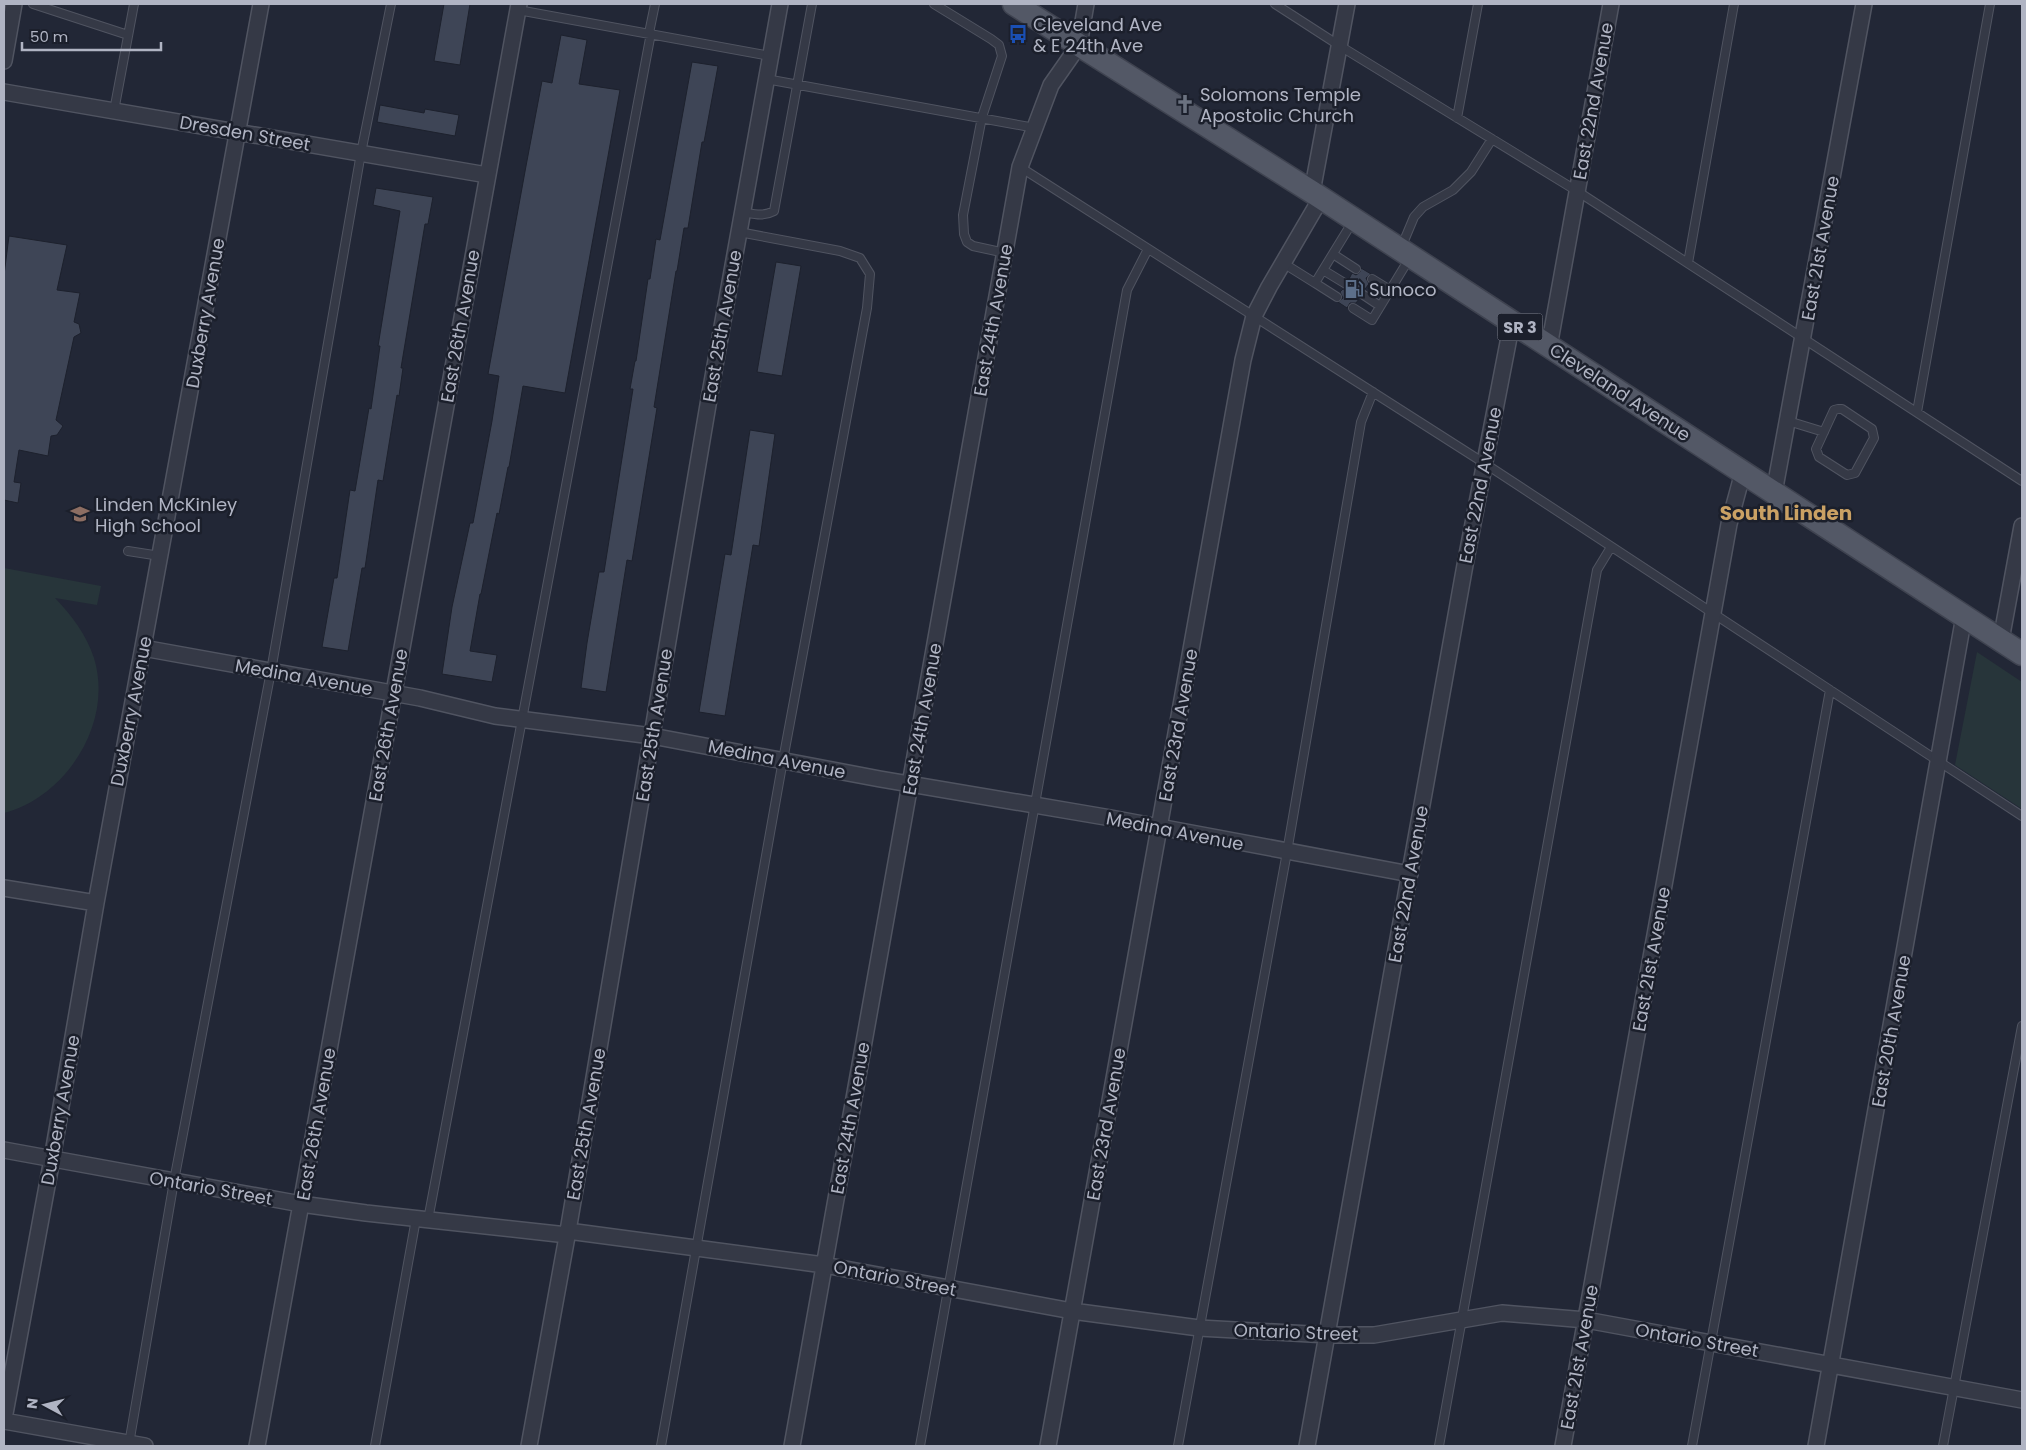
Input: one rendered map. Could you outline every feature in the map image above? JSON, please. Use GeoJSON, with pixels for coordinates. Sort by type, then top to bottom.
{"type":"FeatureCollection","features":[{"type":"Feature","properties":{"kind":"main road","name":"Cleveland Avenue"},"geometry":{"type":"LineString","coordinates":[[1014,4],[1317,195],[2022,654]]}},
{"type":"Feature","properties":{"kind":"street"},"geometry":{"type":"LineString","coordinates":[[4,61],[14,4]]}},
{"type":"Feature","properties":{"kind":"street","name":"Duxberry Avenue"},"geometry":{"type":"LineString","coordinates":[[4,1420],[52,1159],[96,903],[261,4]]}},
{"type":"Feature","properties":{"kind":"street","name":"East 25th Avenue"},"geometry":{"type":"LineString","coordinates":[[529,1446],[568,1233],[778,4]]}},
{"type":"Feature","properties":{"kind":"street","name":"East 24th Avenue"},"geometry":{"type":"LineString","coordinates":[[792,1446],[1020,167],[1051,85],[1079,45],[1086,4]]}},
{"type":"Feature","properties":{"kind":"street","name":"East 23rd Avenue"},"geometry":{"type":"LineString","coordinates":[[1048,1446],[1243,360],[1254,316],[1317,195],[1347,4]]}},
{"type":"Feature","properties":{"kind":"street","name":"East 22nd Avenue"},"geometry":{"type":"LineString","coordinates":[[1547,345],[1551,336],[1610,4]]}},
{"type":"Feature","properties":{"kind":"street","name":"East 21st Avenue"},"geometry":{"type":"LineString","coordinates":[[1774,492],[1804,338],[1864,4]]}},
{"type":"Feature","properties":{"kind":"street","name":"East 26th Avenue"},"geometry":{"type":"LineString","coordinates":[[257,1446],[518,7]]}},
{"type":"Feature","properties":{"kind":"street","name":"Dresden Street"},"geometry":{"type":"LineString","coordinates":[[4,92],[487,176]]}},
{"type":"Feature","properties":{"kind":"street","name":"East 22nd Avenue"},"geometry":{"type":"LineString","coordinates":[[1308,1446],[1484,463],[1512,322]]}},
{"type":"Feature","properties":{"kind":"street","name":"East 21st Avenue"},"geometry":{"type":"LineString","coordinates":[[1563,1446],[1729,524],[1743,472]]}},
{"type":"Feature","properties":{"kind":"street"},"geometry":{"type":"LineString","coordinates":[[2001,640],[2022,526]]}},
{"type":"Feature","properties":{"kind":"street","name":"East 20th Avenue"},"geometry":{"type":"LineString","coordinates":[[1816,1446],[1964,616]]}},
{"type":"Feature","properties":{"kind":"street","name":"Medina Avenue"},"geometry":{"type":"LineString","coordinates":[[143,648],[394,694],[495,716],[652,736],[1410,874]]}},
{"type":"Feature","properties":{"kind":"street"},"geometry":{"type":"LineString","coordinates":[[4,888],[96,903]]}},
{"type":"Feature","properties":{"kind":"street","name":"Ontario Street"},"geometry":{"type":"LineString","coordinates":[[4,1150],[301,1204],[422,1219],[696,1247],[824,1265],[1072,1311],[1199,1328],[1328,1335],[1374,1335],[1502,1313],[1586,1320],[2022,1400]]}},
{"type":"Feature","properties":{"kind":"street"},"geometry":{"type":"LineString","coordinates":[[4,1420],[129,1445],[145,1446]]}},
{"type":"Feature","properties":{"kind":"lane"},"geometry":{"type":"LineString","coordinates":[[33,4],[128,35]]}},
{"type":"Feature","properties":{"kind":"lane"},"geometry":{"type":"LineString","coordinates":[[114,111],[134,4]]}},
{"type":"Feature","properties":{"kind":"lane"},"geometry":{"type":"LineString","coordinates":[[129,1445],[174,1181],[271,671],[362,153],[391,4]]}},
{"type":"Feature","properties":{"kind":"lane"},"geometry":{"type":"LineString","coordinates":[[375,1446],[523,720],[655,4]]}},
{"type":"Feature","properties":{"kind":"lane"},"geometry":{"type":"LineString","coordinates":[[742,212],[761,215],[774,211],[812,4]]}},
{"type":"Feature","properties":{"kind":"lane"},"geometry":{"type":"LineString","coordinates":[[1275,4],[1577,191],[2022,481]]}},
{"type":"Feature","properties":{"kind":"lane"},"geometry":{"type":"LineString","coordinates":[[1457,118],[1478,4]]}},
{"type":"Feature","properties":{"kind":"lane"},"geometry":{"type":"LineString","coordinates":[[1688,263],[1734,4]]}},
{"type":"Feature","properties":{"kind":"lane"},"geometry":{"type":"LineString","coordinates":[[1917,412],[1990,4]]}},
{"type":"Feature","properties":{"kind":"lane"},"geometry":{"type":"LineString","coordinates":[[936,5],[991,39],[1001,49],[1001,60],[982,117],[963,215],[964,234],[967,242],[973,246],[1005,253]]}},
{"type":"Feature","properties":{"kind":"lane"},"geometry":{"type":"LineString","coordinates":[[518,7],[770,56]]}},
{"type":"Feature","properties":{"kind":"lane"},"geometry":{"type":"LineString","coordinates":[[766,79],[1035,128]]}},
{"type":"Feature","properties":{"kind":"lane"},"geometry":{"type":"LineString","coordinates":[[1354,308],[1372,320],[1390,290],[1405,254],[1414,217],[1423,207],[1453,190],[1471,172],[1492,139]]}},
{"type":"Feature","properties":{"kind":"lane"},"geometry":{"type":"LineString","coordinates":[[1020,167],[1484,463],[2022,816]]}},
{"type":"Feature","properties":{"kind":"lane"},"geometry":{"type":"LineString","coordinates":[[1315,283],[1354,220]]}},
{"type":"Feature","properties":{"kind":"lane"},"geometry":{"type":"LineString","coordinates":[[661,1446],[783,760],[865,318],[870,274],[860,258],[840,251],[738,232]]}},
{"type":"Feature","properties":{"kind":"lane"},"geometry":{"type":"LineString","coordinates":[[920,1446],[1127,290],[1148,249]]}},
{"type":"Feature","properties":{"kind":"lane"},"geometry":{"type":"LineString","coordinates":[[1333,254],[1356,268]]}},
{"type":"Feature","properties":{"kind":"lane"},"geometry":{"type":"LineString","coordinates":[[1283,263],[1337,297]]}},
{"type":"Feature","properties":{"kind":"lane"},"geometry":{"type":"LineString","coordinates":[[1323,270],[1346,284]]}},
{"type":"Feature","properties":{"kind":"lane"},"geometry":{"type":"LineString","coordinates":[[1372,279],[1390,290]]}},
{"type":"Feature","properties":{"kind":"lane"},"geometry":{"type":"LineString","coordinates":[[1362,294],[1380,306]]}},
{"type":"Feature","properties":{"kind":"lane"},"geometry":{"type":"LineString","coordinates":[[1178,1446],[1287,852],[1361,422],[1373,392]]}},
{"type":"Feature","properties":{"kind":"lane"},"geometry":{"type":"LineString","coordinates":[[1838,409],[1842,409],[1872,430],[1874,438],[1855,473],[1847,475],[1819,457],[1816,449],[1824,432],[1834,410],[1838,409]]}},
{"type":"Feature","properties":{"kind":"lane"},"geometry":{"type":"LineString","coordinates":[[1788,421],[1824,432]]}},
{"type":"Feature","properties":{"kind":"lane"},"geometry":{"type":"LineString","coordinates":[[1439,1446],[1597,570],[1611,546]]}},
{"type":"Feature","properties":{"kind":"lane"},"geometry":{"type":"LineString","coordinates":[[128,551],[160,556]]}},
{"type":"Feature","properties":{"kind":"lane"},"geometry":{"type":"LineString","coordinates":[[1692,1446],[1830,690]]}},
{"type":"Feature","properties":{"kind":"lane"},"geometry":{"type":"LineString","coordinates":[[1943,1446],[2022,1026]]}},
{"type":"Feature","properties":{"kind":"shaded area"},"geometry":{"type":"Polygon","coordinates":[[[4,568],[101,586],[97,605],[55,598],[78,626],[94,658],[98,683],[97,707],[91,731],[80,754],[65,774],[47,791],[26,804],[4,813],[4,568]]]}},
{"type":"Feature","properties":{"kind":"shaded area"},"geometry":{"type":"Polygon","coordinates":[[[1977,652],[2022,682],[2022,809],[1955,765],[1977,652]]]}},
{"type":"Feature","properties":{"kind":"building"},"geometry":{"type":"Polygon","coordinates":[[[444,4],[470,4],[460,65],[434,61],[444,4]]]}},
{"type":"Feature","properties":{"kind":"building"},"geometry":{"type":"Polygon","coordinates":[[[561,35],[587,40],[579,84],[620,90],[565,393],[523,386],[509,467],[499,514],[497,513],[470,651],[497,655],[492,682],[442,674],[452,607],[470,523],[473,523],[492,421],[499,376],[488,374],[526,166],[542,81],[552,83],[561,35]]]}},
{"type":"Feature","properties":{"kind":"building"},"geometry":{"type":"Polygon","coordinates":[[[692,62],[718,66],[704,142],[702,142],[688,228],[684,228],[676,271],[654,407],[657,408],[632,561],[627,560],[606,692],[581,688],[587,643],[599,572],[604,572],[633,389],[630,389],[648,279],[650,279],[656,239],[660,240],[692,62]]]}},
{"type":"Feature","properties":{"kind":"building"},"geometry":{"type":"Polygon","coordinates":[[[380,105],[424,113],[425,109],[459,115],[455,136],[377,122],[380,105]]]}},
{"type":"Feature","properties":{"kind":"building"},"geometry":{"type":"Polygon","coordinates":[[[376,188],[433,197],[428,224],[425,224],[401,368],[403,368],[399,396],[397,395],[383,481],[378,480],[365,568],[362,568],[348,651],[322,647],[334,578],[337,578],[350,490],[355,491],[369,408],[371,409],[380,346],[378,346],[400,211],[373,205],[376,188]]]}},
{"type":"Feature","properties":{"kind":"building"},"geometry":{"type":"Polygon","coordinates":[[[9,236],[67,245],[57,290],[80,293],[74,322],[79,324],[81,333],[74,337],[56,420],[63,426],[57,435],[51,436],[48,456],[19,450],[14,482],[21,483],[18,503],[4,500],[4,275],[9,236]]]}},
{"type":"Feature","properties":{"kind":"building"},"geometry":{"type":"Polygon","coordinates":[[[776,262],[801,266],[782,376],[757,372],[776,262]]]}},
{"type":"Feature","properties":{"kind":"building","name":"Sunoco"},"geometry":{"type":"Polygon","coordinates":[[[1361,268],[1371,274],[1366,278],[1369,284],[1365,289],[1362,288],[1358,291],[1356,294],[1359,299],[1356,303],[1350,303],[1347,308],[1338,302],[1343,298],[1340,292],[1350,287],[1352,284],[1349,279],[1352,273],[1356,275],[1360,272],[1361,268]]]}},
{"type":"Feature","properties":{"kind":"building"},"geometry":{"type":"Polygon","coordinates":[[[750,430],[775,434],[759,546],[753,545],[725,716],[699,712],[725,554],[731,555],[750,430]]]}},
{"type":"Feature","properties":{"kind":"place","name":"Cleveland Ave & E 24th Ave"},"geometry":{"type":"Point","coordinates":[1018,34]}},
{"type":"Feature","properties":{"kind":"place","name":"Solomons Temple Apostolic Church"},"geometry":{"type":"Point","coordinates":[1185,104]}},
{"type":"Feature","properties":{"kind":"place","name":"Sunoco"},"geometry":{"type":"Point","coordinates":[1354,289]}},
{"type":"Feature","properties":{"kind":"place","name":"Linden McKinley High School"},"geometry":{"type":"Point","coordinates":[80,514]}},
{"type":"Feature","properties":{"kind":"district","name":"South Linden"},"geometry":{"type":"Point","coordinates":[1786,513]}}]}
